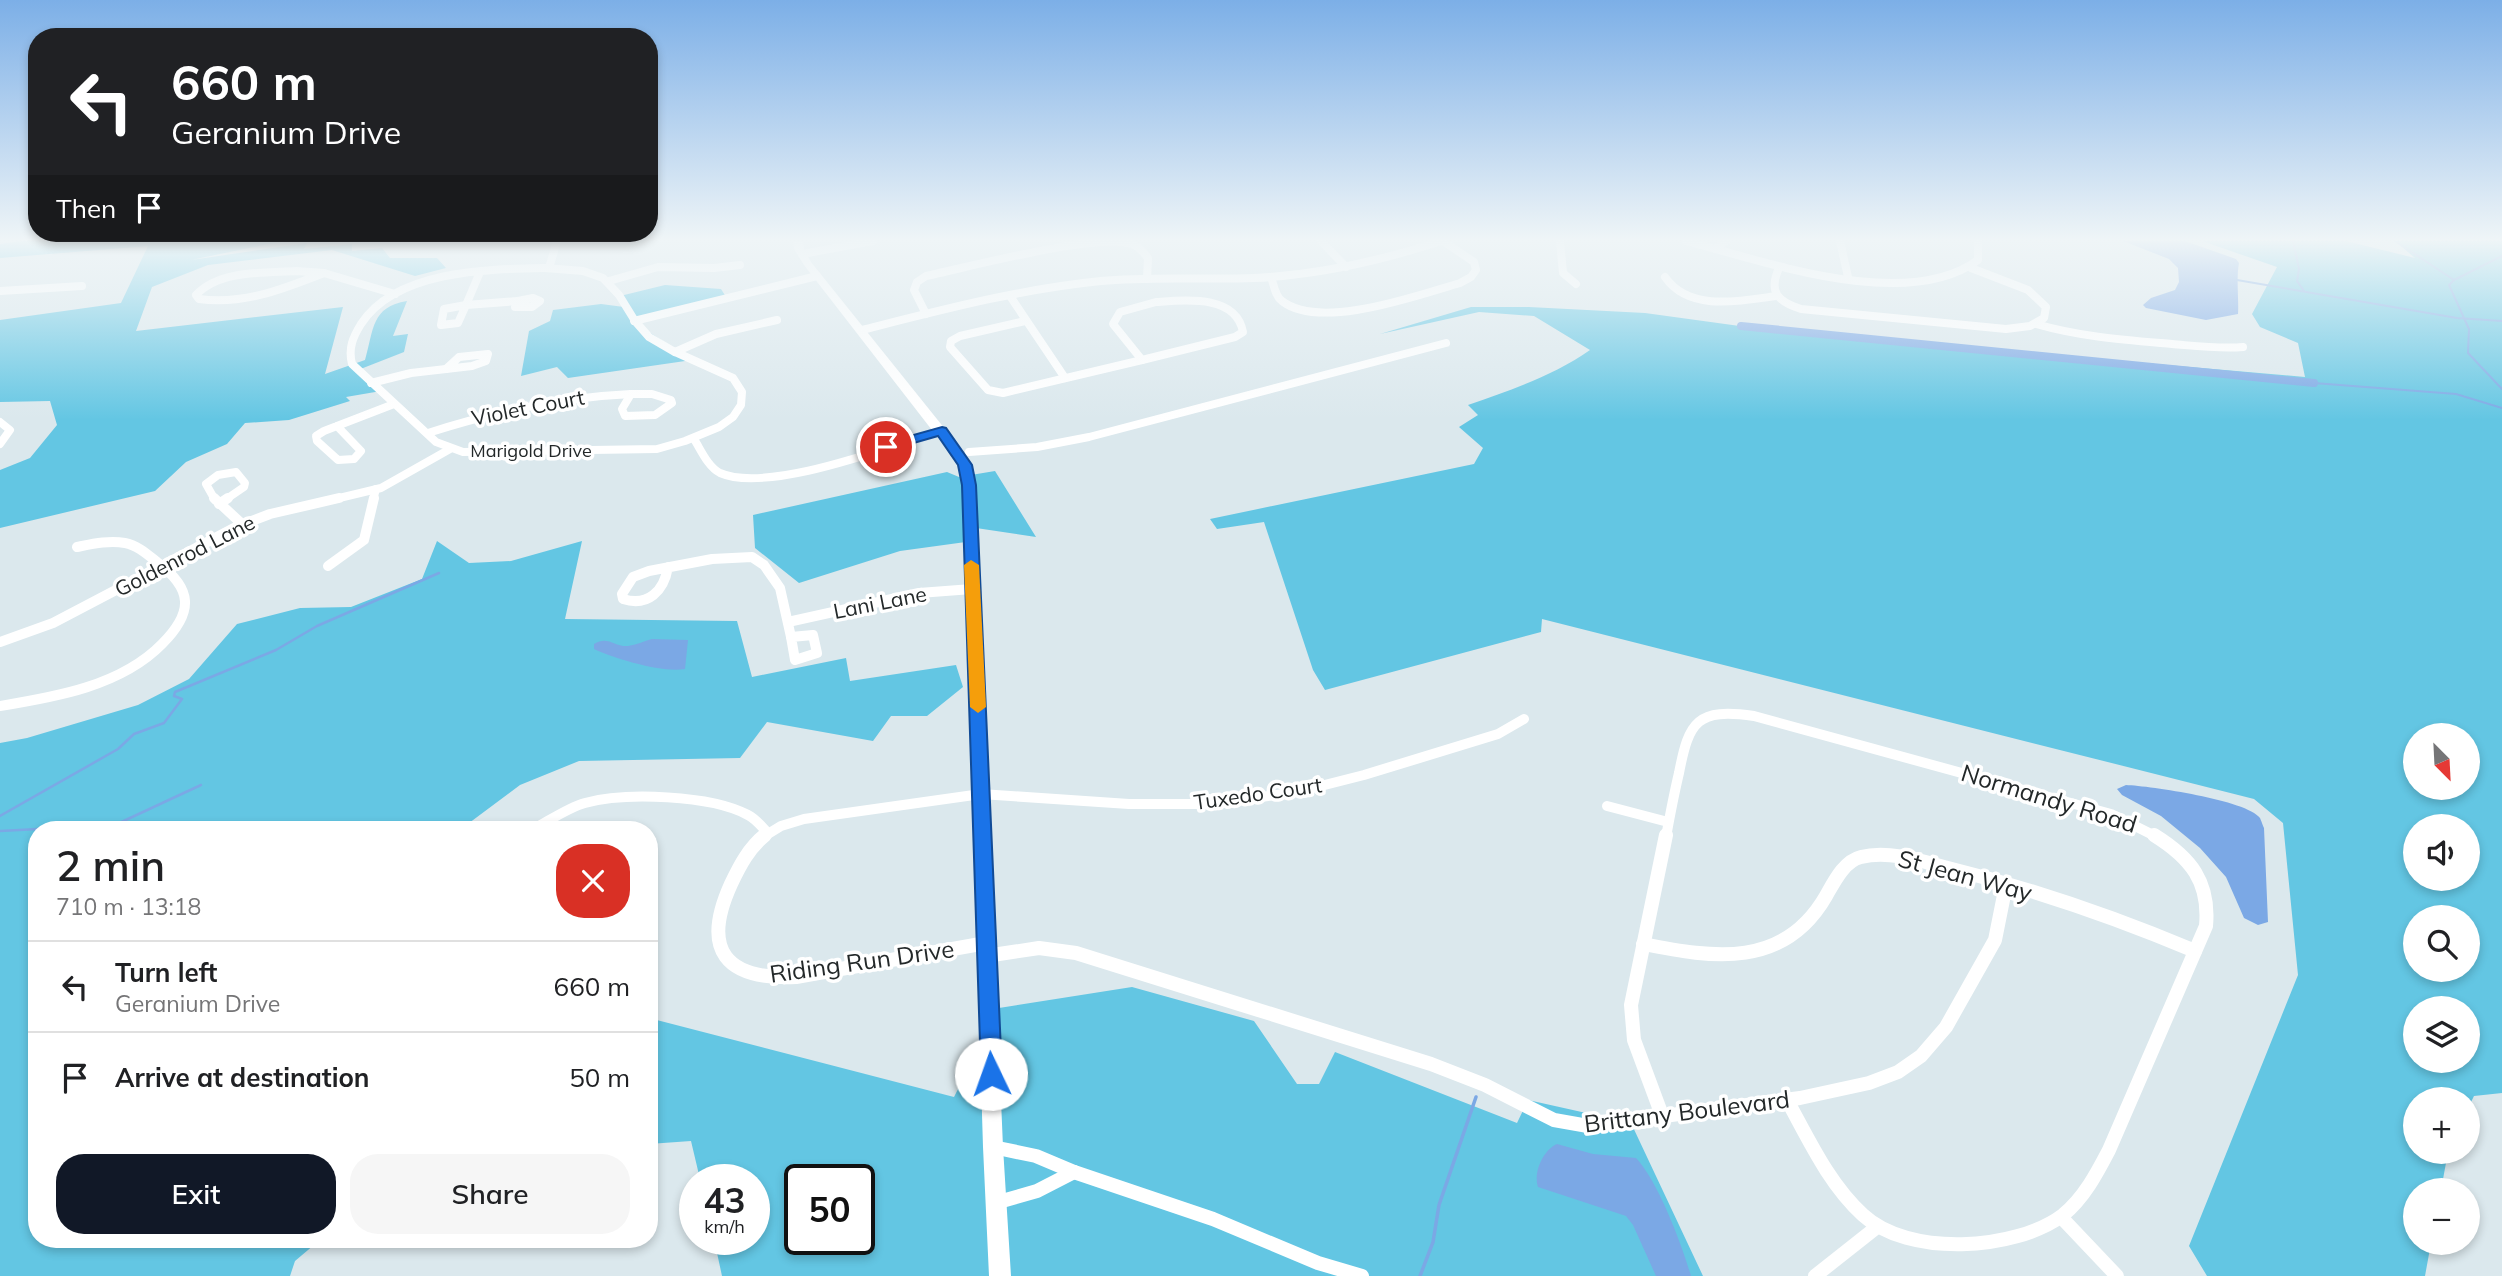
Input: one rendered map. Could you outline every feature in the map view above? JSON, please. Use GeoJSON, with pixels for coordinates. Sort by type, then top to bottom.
{"type":"FeatureCollection","features":[{"type":"Feature","properties":{"kind":"main road"},"geometry":{"type":"LineString","coordinates":[[838,301],[942,431],[964,453],[969,485],[995,1203],[1000,1276]]}},
{"type":"Feature","properties":{"kind":"street","name":"Marigold Drive"},"geometry":{"type":"LineString","coordinates":[[386,301],[368,313],[358,325],[351,345],[352,364],[394,404],[450,449],[475,453],[642,450],[694,439],[731,418],[740,404],[741,390],[738,383],[725,373],[652,339],[636,323],[622,301]]}},
{"type":"Feature","properties":{"kind":"street"},"geometry":{"type":"LineString","coordinates":[[468,301],[466,305],[518,301]]}},
{"type":"Feature","properties":{"kind":"street"},"geometry":{"type":"LineString","coordinates":[[636,323],[725,301]]}},
{"type":"Feature","properties":{"kind":"street"},"geometry":{"type":"LineString","coordinates":[[920,301],[926,314]]}},
{"type":"Feature","properties":{"kind":"street"},"geometry":{"type":"LineString","coordinates":[[862,330],[989,301]]}},
{"type":"Feature","properties":{"kind":"street"},"geometry":{"type":"LineString","coordinates":[[1013,301],[1065,378]]}},
{"type":"Feature","properties":{"kind":"street"},"geometry":{"type":"LineString","coordinates":[[1283,301],[1289,306],[1317,314],[1340,312],[1387,301]]}},
{"type":"Feature","properties":{"kind":"street"},"geometry":{"type":"LineString","coordinates":[[1783,301],[1794,307],[1826,313],[2006,329],[2036,324],[2087,336],[2216,348],[2243,347]]}},
{"type":"Feature","properties":{"kind":"street"},"geometry":{"type":"LineString","coordinates":[[2036,324],[2044,318],[2046,311],[2040,301]]}},
{"type":"Feature","properties":{"kind":"street"},"geometry":{"type":"LineString","coordinates":[[1026,321],[960,336],[951,341],[950,347],[977,380],[996,393],[1065,378],[1142,360],[1219,342],[1244,332],[1242,323],[1227,307],[1195,302],[1150,303],[1119,312],[1113,326],[1142,360]]}},
{"type":"Feature","properties":{"kind":"street"},"geometry":{"type":"LineString","coordinates":[[675,352],[708,337],[777,320]]}},
{"type":"Feature","properties":{"kind":"street"},"geometry":{"type":"LineString","coordinates":[[964,453],[1048,443],[1108,432],[1446,343]]}},
{"type":"Feature","properties":{"kind":"street"},"geometry":{"type":"LineString","coordinates":[[371,383],[446,369]]}},
{"type":"Feature","properties":{"kind":"street","name":"Violet Court"},"geometry":{"type":"LineString","coordinates":[[428,433],[486,414],[588,396],[631,394],[652,394],[671,400],[671,403],[655,415],[625,416],[622,409],[631,394]]}},
{"type":"Feature","properties":{"kind":"street"},"geometry":{"type":"LineString","coordinates":[[337,426],[361,452],[360,456],[347,461],[338,460],[317,441],[318,434],[337,426],[394,404]]}},
{"type":"Feature","properties":{"kind":"street"},"geometry":{"type":"LineString","coordinates":[[0,422],[10,430],[0,444]]}},
{"type":"Feature","properties":{"kind":"street"},"geometry":{"type":"LineString","coordinates":[[694,439],[717,471],[738,478],[756,478],[819,467],[942,431]]}},
{"type":"Feature","properties":{"kind":"street","name":"Goldenrod Lane"},"geometry":{"type":"LineString","coordinates":[[0,642],[53,623],[242,524],[270,514],[376,489],[397,481],[450,449]]}},
{"type":"Feature","properties":{"kind":"street"},"geometry":{"type":"LineString","coordinates":[[328,566],[364,540],[376,489]]}},
{"type":"Feature","properties":{"kind":"street"},"geometry":{"type":"LineString","coordinates":[[219,504],[242,524]]}},
{"type":"Feature","properties":{"kind":"street"},"geometry":{"type":"LineString","coordinates":[[0,706],[62,695],[92,685],[131,666],[163,643],[183,619],[188,599],[182,585],[162,565],[135,546],[122,542],[105,542],[78,547]]}},
{"type":"Feature","properties":{"kind":"street"},"geometry":{"type":"LineString","coordinates":[[668,567],[668,575],[652,599],[634,602],[623,599],[622,594],[637,574],[668,567],[727,556],[752,557],[782,585],[791,637]]}},
{"type":"Feature","properties":{"kind":"street","name":"Lani Lane"},"geometry":{"type":"LineString","coordinates":[[788,622],[919,593],[972,589]]}},
{"type":"Feature","properties":{"kind":"street","name":"Normandy Road"},"geometry":{"type":"LineString","coordinates":[[1663,1118],[1646,1078],[1632,1033],[1631,1005],[1686,737],[1695,724],[1718,714],[1741,714],[1767,719],[2058,797],[2118,816],[2152,832],[2177,850],[2187,860],[2206,894],[2208,916],[2195,951],[2106,1153],[2084,1192],[2061,1217],[2045,1227],[1962,1245],[1917,1243],[1877,1227],[1860,1214],[1836,1188],[1787,1100]]}},
{"type":"Feature","properties":{"kind":"street","name":"Tuxedo Court"},"geometry":{"type":"LineString","coordinates":[[981,794],[1129,804],[1224,802],[1297,792],[1364,775],[1498,734],[1524,719]]}},
{"type":"Feature","properties":{"kind":"street","name":"Riding Run Drive"},"geometry":{"type":"LineString","coordinates":[[981,794],[804,818],[768,833],[746,855],[718,916],[716,927],[720,948],[734,965],[757,975],[786,977],[986,950]]}},
{"type":"Feature","properties":{"kind":"street"},"geometry":{"type":"LineString","coordinates":[[549,821],[581,804],[608,798],[697,800],[729,805],[751,816],[768,833]]}},
{"type":"Feature","properties":{"kind":"street"},"geometry":{"type":"LineString","coordinates":[[1606,806],[1668,822]]}},
{"type":"Feature","properties":{"kind":"street","name":"St Jean Way"},"geometry":{"type":"LineString","coordinates":[[1643,944],[1709,957],[1739,955],[1780,945],[1799,932],[1812,917],[1847,867],[1865,856],[1888,855],[2006,885],[2120,920],[2195,951]]}},
{"type":"Feature","properties":{"kind":"street","name":"Brittany Boulevard"},"geometry":{"type":"LineString","coordinates":[[986,950],[1051,948],[1110,962],[1431,1064],[1485,1085],[1554,1120],[1571,1125],[1610,1124],[1787,1100],[1868,1083],[1898,1072],[1921,1056],[1946,1027],[1985,962],[1999,930],[2006,885]]}},
{"type":"Feature","properties":{"kind":"street"},"geometry":{"type":"LineString","coordinates":[[993,1147],[1036,1156],[1074,1172],[1149,1195],[1318,1263],[1362,1276]]}},
{"type":"Feature","properties":{"kind":"street"},"geometry":{"type":"LineString","coordinates":[[995,1203],[1037,1191],[1074,1172]]}},
{"type":"Feature","properties":{"kind":"street"},"geometry":{"type":"LineString","coordinates":[[2061,1217],[2117,1276]]}},
{"type":"Feature","properties":{"kind":"street"},"geometry":{"type":"LineString","coordinates":[[1815,1276],[1877,1227]]}},
{"type":"Feature","properties":{"kind":"shaded area"},"geometry":{"type":"Polygon","coordinates":[[[122,301],[147,301],[136,331],[343,307],[325,374],[365,360],[380,314],[395,304],[407,301],[393,336],[408,334],[404,352],[358,370],[381,391],[346,397],[350,401],[289,420],[245,423],[227,444],[186,462],[155,491],[0,528],[0,470],[30,458],[57,425],[50,401],[0,402],[0,320],[121,303],[122,301]]]}},
{"type":"Feature","properties":{"kind":"shaded area"},"geometry":{"type":"Polygon","coordinates":[[[622,301],[726,301],[635,323],[692,360],[568,378],[557,367],[521,376],[529,331],[550,321],[553,310],[601,304],[624,307],[622,301]]]}},
{"type":"Feature","properties":{"kind":"shaded area"},"geometry":{"type":"Polygon","coordinates":[[[2148,301],[2238,301],[2238,314],[2206,320],[2146,308],[2143,305],[2148,301]]]}},
{"type":"Feature","properties":{"kind":"shaded area"},"geometry":{"type":"Polygon","coordinates":[[[2259,301],[2502,301],[2502,1093],[2480,1095],[2480,1087],[2403,1087],[2403,1164],[2446,1164],[2443,1178],[2403,1178],[2403,1255],[2429,1255],[2425,1276],[2207,1276],[2189,1246],[2298,975],[2283,823],[2254,799],[1542,619],[1541,632],[1325,690],[1313,670],[1264,522],[1217,529],[1210,519],[1474,464],[1483,448],[1459,427],[1478,415],[1468,405],[1546,375],[1590,350],[1534,316],[1479,312],[1380,334],[1471,307],[1645,313],[1776,331],[2305,377],[2298,343],[2260,327],[2252,314],[2259,301]]]}},
{"type":"Feature","properties":{"kind":"shaded area"},"geometry":{"type":"Polygon","coordinates":[[[995,471],[1036,537],[976,528],[973,541],[900,551],[799,583],[755,548],[753,515],[947,472],[959,477],[995,471]]]}},
{"type":"Feature","properties":{"kind":"shaded area"},"geometry":{"type":"Polygon","coordinates":[[[437,541],[469,563],[511,561],[582,541],[565,619],[737,621],[752,677],[846,658],[850,681],[956,665],[963,687],[927,716],[891,716],[873,741],[767,722],[740,758],[579,761],[520,785],[472,821],[28,821],[28,1248],[310,1248],[295,1261],[290,1276],[0,1276],[0,743],[27,738],[138,705],[189,679],[237,624],[300,608],[351,607],[422,579],[437,541]]]}},
{"type":"Feature","properties":{"kind":"shaded area"},"geometry":{"type":"Polygon","coordinates":[[[652,639],[688,640],[685,669],[652,667],[594,649],[594,644],[603,641],[628,646],[652,639]]]}},
{"type":"Feature","properties":{"kind":"shaded area"},"geometry":{"type":"Polygon","coordinates":[[[2126,785],[2176,791],[2218,800],[2251,811],[2260,818],[2264,828],[2268,922],[2258,925],[2244,918],[2226,877],[2200,848],[2161,816],[2122,795],[2117,789],[2126,785]]]}},
{"type":"Feature","properties":{"kind":"shaded area"},"geometry":{"type":"Polygon","coordinates":[[[1132,987],[1254,1021],[1297,1084],[1319,1084],[1335,1052],[1517,1123],[1528,1100],[1631,1123],[1703,1276],[722,1276],[717,1255],[770,1255],[770,1164],[696,1164],[691,1141],[658,1143],[658,1020],[954,1097],[999,1008],[1132,987]]]}},
{"type":"Feature","properties":{"kind":"shaded area"},"geometry":{"type":"Polygon","coordinates":[[[1557,1144],[1593,1154],[1636,1158],[1661,1197],[1691,1276],[1656,1276],[1633,1225],[1626,1216],[1538,1187],[1540,1162],[1547,1151],[1557,1144]]]}},
{"type":"Feature","properties":{"kind":"waterway"},"geometry":{"type":"LineString","coordinates":[[2356,301],[2464,318]]}},
{"type":"Feature","properties":{"kind":"waterway"},"geometry":{"type":"LineString","coordinates":[[2456,301],[2464,318]]}},
{"type":"Feature","properties":{"kind":"waterway"},"geometry":{"type":"LineString","coordinates":[[2464,318],[2502,321]]}},
{"type":"Feature","properties":{"kind":"waterway"},"geometry":{"type":"LineString","coordinates":[[2464,318],[2469,329],[2468,353],[2502,389]]}},
{"type":"Feature","properties":{"kind":"waterway"},"geometry":{"type":"LineString","coordinates":[[1741,326],[2314,383]]}},
{"type":"Feature","properties":{"kind":"waterway"},"geometry":{"type":"LineString","coordinates":[[2314,383],[2456,394],[2502,408]]}},
{"type":"Feature","properties":{"kind":"waterway"},"geometry":{"type":"LineString","coordinates":[[0,816],[118,749],[134,734],[164,723],[182,699],[174,696],[175,692],[276,650],[317,626],[439,573]]}},
{"type":"Feature","properties":{"kind":"waterway"},"geometry":{"type":"LineString","coordinates":[[124,821],[201,785],[199,786]]}},
{"type":"Feature","properties":{"kind":"waterway"},"geometry":{"type":"LineString","coordinates":[[0,831],[28,830]]}},
{"type":"Feature","properties":{"kind":"waterway"},"geometry":{"type":"LineString","coordinates":[[1420,1276],[1433,1242],[1439,1205],[1476,1097]]}},
{"type":"Feature","properties":{"kind":"slow traffic"},"geometry":{"type":"LineString","coordinates":[[971,565],[978,707]]}},
{"type":"Feature","properties":{"kind":"route"},"geometry":{"type":"LineString","coordinates":[[886,447],[942,431],[965,465],[969,485],[991,1074]]}}]}
